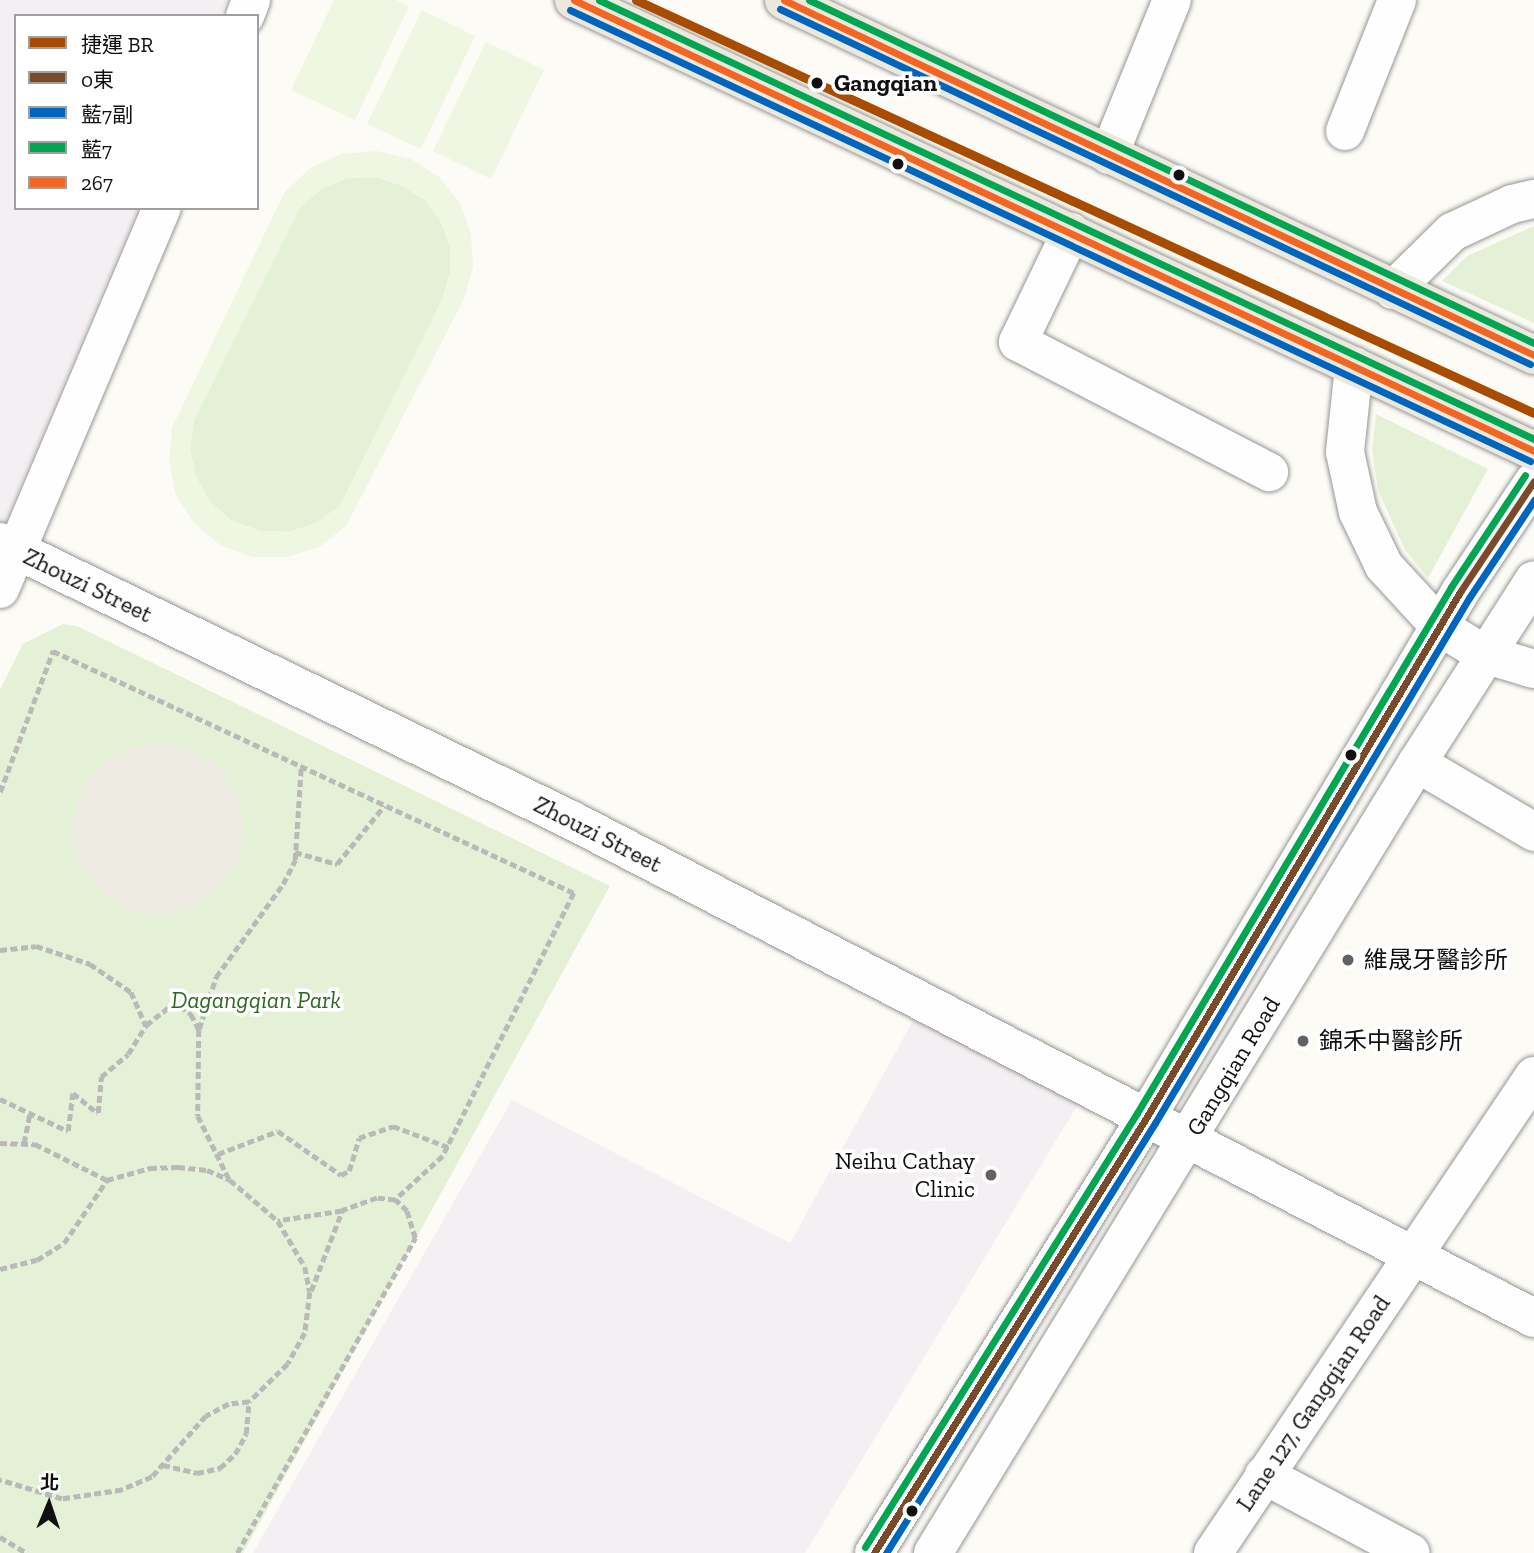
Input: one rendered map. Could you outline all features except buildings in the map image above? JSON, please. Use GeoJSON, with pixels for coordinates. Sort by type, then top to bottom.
{"type":"FeatureCollection","features":[{"type":"Feature","properties":{"kind":"main road"},"geometry":{"type":"LineString","coordinates":[[575,0],[1534,451]]}},
{"type":"Feature","properties":{"kind":"main road"},"geometry":{"type":"LineString","coordinates":[[784,0],[1534,355]]}},
{"type":"Feature","properties":{"kind":"street"},"geometry":{"type":"LineString","coordinates":[[1110,155],[1172,0]]}},
{"type":"Feature","properties":{"kind":"street"},"geometry":{"type":"LineString","coordinates":[[1345,131],[1397,0]]}},
{"type":"Feature","properties":{"kind":"street"},"geometry":{"type":"LineString","coordinates":[[1394,290],[1452,232],[1512,204],[1534,200]]}},
{"type":"Feature","properties":{"kind":"street"},"geometry":{"type":"LineString","coordinates":[[0,589],[8,546],[161,210]]}},
{"type":"Feature","properties":{"kind":"street"},"geometry":{"type":"LineString","coordinates":[[1071,232],[1018,342],[1269,472]]}},
{"type":"Feature","properties":{"kind":"street"},"geometry":{"type":"LineString","coordinates":[[1354,366],[1345,452],[1358,512],[1384,566],[1440,627],[1484,654],[1534,669]]}},
{"type":"Feature","properties":{"kind":"street","name":"Gangqian Road"},"geometry":{"type":"LineString","coordinates":[[874,1553],[1146,1118],[1440,627],[1534,481]]}},
{"type":"Feature","properties":{"kind":"street","name":"Zhouzi Street"},"geometry":{"type":"LineString","coordinates":[[8,546],[571,820],[1189,1138]]}},
{"type":"Feature","properties":{"kind":"street","name":"Gangqian Road"},"geometry":{"type":"LineString","coordinates":[[933,1553],[1484,654],[1534,580]]}},
{"type":"Feature","properties":{"kind":"street"},"geometry":{"type":"LineString","coordinates":[[1417,763],[1534,832]]}},
{"type":"Feature","properties":{"kind":"street","name":"Lane 127, Gangqian Road"},"geometry":{"type":"LineString","coordinates":[[1213,1553],[1534,1076]]}},
{"type":"Feature","properties":{"kind":"street"},"geometry":{"type":"LineString","coordinates":[[1189,1138],[1534,1318]]}},
{"type":"Feature","properties":{"kind":"street"},"geometry":{"type":"LineString","coordinates":[[1264,1475],[1411,1553]]}},
{"type":"Feature","properties":{"kind":"path"},"geometry":{"type":"LineString","coordinates":[[0,792],[53,651],[574,893],[448,1147],[395,1200]]}},
{"type":"Feature","properties":{"kind":"path"},"geometry":{"type":"LineString","coordinates":[[230,1180],[198,1116],[198,1030],[216,977],[283,884],[295,852],[301,767]]}},
{"type":"Feature","properties":{"kind":"path"},"geometry":{"type":"LineString","coordinates":[[295,852],[337,864],[384,807]]}},
{"type":"Feature","properties":{"kind":"path"},"geometry":{"type":"LineString","coordinates":[[0,950],[36,946],[90,964],[131,992],[146,1025]]}},
{"type":"Feature","properties":{"kind":"path"},"geometry":{"type":"LineString","coordinates":[[0,1099],[68,1131],[73,1093],[99,1113],[101,1077],[128,1054],[146,1025],[169,1008],[180,1006],[191,1014],[198,1030]]}},
{"type":"Feature","properties":{"kind":"path"},"geometry":{"type":"LineString","coordinates":[[24,1143],[30,1113]]}},
{"type":"Feature","properties":{"kind":"path"},"geometry":{"type":"LineString","coordinates":[[218,1154],[278,1131],[341,1175],[349,1171],[359,1138],[393,1126],[448,1147]]}},
{"type":"Feature","properties":{"kind":"path"},"geometry":{"type":"LineString","coordinates":[[0,1143],[35,1144],[107,1181]]}},
{"type":"Feature","properties":{"kind":"path"},"geometry":{"type":"LineString","coordinates":[[0,1269],[37,1260],[64,1244],[107,1181],[150,1168],[178,1167],[207,1170],[230,1180],[278,1221],[300,1257],[310,1292]]}},
{"type":"Feature","properties":{"kind":"path"},"geometry":{"type":"LineString","coordinates":[[237,1553],[415,1238],[407,1211],[395,1200],[377,1198],[342,1211],[278,1221]]}},
{"type":"Feature","properties":{"kind":"path"},"geometry":{"type":"LineString","coordinates":[[0,1480],[62,1499],[91,1497],[152,1477],[206,1416],[229,1404],[248,1402],[288,1364],[305,1333],[310,1292],[342,1211]]}},
{"type":"Feature","properties":{"kind":"path"},"geometry":{"type":"LineString","coordinates":[[163,1465],[197,1472],[220,1468],[235,1454],[246,1434],[248,1402]]}},
{"type":"Feature","properties":{"kind":"path"},"geometry":{"type":"LineString","coordinates":[[0,1537],[27,1553]]}},
{"type":"Feature","properties":{"kind":"shaded area"},"geometry":{"type":"Polygon","coordinates":[[[0,0],[227,0],[221,14],[14,14],[14,210],[137,210],[0,533],[0,0]]]}},
{"type":"Feature","properties":{"kind":"shaded area"},"geometry":{"type":"Polygon","coordinates":[[[158,744],[191,750],[218,769],[237,796],[243,829],[237,862],[218,889],[191,908],[158,914],[125,908],[98,889],[79,862],[73,829],[79,796],[98,769],[125,750],[158,744]]]}},
{"type":"Feature","properties":{"kind":"shaded area"},"geometry":{"type":"Polygon","coordinates":[[[914,1019],[1080,1101],[805,1553],[253,1553],[512,1100],[790,1243],[914,1019]]]}},
{"type":"Feature","properties":{"kind":"green space"},"geometry":{"type":"Polygon","coordinates":[[[334,0],[396,0],[409,6],[355,120],[291,90],[334,0]]]}},
{"type":"Feature","properties":{"kind":"green space"},"geometry":{"type":"Polygon","coordinates":[[[422,10],[475,36],[421,149],[367,124],[422,10]]]}},
{"type":"Feature","properties":{"kind":"green space"},"geometry":{"type":"Polygon","coordinates":[[[486,42],[544,70],[491,179],[433,151],[486,42]]]}},
{"type":"Feature","properties":{"kind":"green space"},"geometry":{"type":"Polygon","coordinates":[[[377,151],[411,159],[439,177],[460,203],[471,234],[473,267],[464,299],[346,526],[319,547],[287,557],[252,557],[220,545],[194,523],[176,495],[169,462],[172,428],[284,193],[310,168],[341,154],[377,151]],[[376,177],[347,178],[320,190],[299,209],[194,420],[190,449],[196,477],[210,502],[232,521],[259,531],[289,532],[316,523],[340,506],[443,298],[450,273],[450,247],[441,222],[425,200],[403,186],[376,177]]]}},
{"type":"Feature","properties":{"kind":"green space"},"geometry":{"type":"Polygon","coordinates":[[[376,177],[403,186],[425,200],[441,222],[450,247],[450,273],[443,298],[340,506],[316,523],[289,532],[260,531],[232,521],[210,502],[196,477],[190,449],[194,420],[299,209],[320,189],[347,178],[376,177]]]}},
{"type":"Feature","properties":{"kind":"green space"},"geometry":{"type":"Polygon","coordinates":[[[1534,226],[1534,323],[1442,281],[1467,256],[1534,226]]]}},
{"type":"Feature","properties":{"kind":"green space"},"geometry":{"type":"Polygon","coordinates":[[[1376,414],[1488,469],[1428,578],[1405,550],[1378,490],[1372,450],[1376,414]]]}},
{"type":"Feature","properties":{"kind":"green space","name":"Dagangqian Park"},"geometry":{"type":"Polygon","coordinates":[[[63,624],[77,626],[610,886],[243,1553],[0,1553],[0,690],[23,644],[63,624]]]}},
{"type":"Feature","properties":{"kind":"metro line","name":"BR"},"geometry":{"type":"LineString","coordinates":[[636,0],[1534,413]]}},
{"type":"Feature","properties":{"kind":"transit line","name":"267"},"geometry":{"type":"LineString","coordinates":[[574,0],[1534,451]]}},
{"type":"Feature","properties":{"kind":"transit line","name":"藍7"},"geometry":{"type":"LineString","coordinates":[[599,0],[1534,439]]}},
{"type":"Feature","properties":{"kind":"transit line","name":"267"},"geometry":{"type":"LineString","coordinates":[[784,0],[1534,355]]}},
{"type":"Feature","properties":{"kind":"transit line","name":"藍7"},"geometry":{"type":"LineString","coordinates":[[809,0],[1534,343]]}},
{"type":"Feature","properties":{"kind":"transit line","name":"藍7副"},"geometry":{"type":"LineString","coordinates":[[780,9],[1530,364]]}},
{"type":"Feature","properties":{"kind":"transit line","name":"藍7副"},"geometry":{"type":"LineString","coordinates":[[570,10],[1530,461]]}},
{"type":"Feature","properties":{"kind":"transit line","name":"藍7"},"geometry":{"type":"LineString","coordinates":[[865,1547],[1137,1113],[1451,587],[1525,475]]}},
{"type":"Feature","properties":{"kind":"transit line","name":"0東"},"geometry":{"type":"LineString","coordinates":[[874,1553],[1146,1118],[1460,592],[1534,481]]}},
{"type":"Feature","properties":{"kind":"transit line","name":"藍7副"},"geometry":{"type":"LineString","coordinates":[[886,1553],[1155,1123],[1469,598],[1534,500]]}},
{"type":"Feature","properties":{"kind":"place","name":"Gangqian"},"geometry":{"type":"Point","coordinates":[817,83]}},
{"type":"Feature","properties":{"kind":"place","name":"維晟牙醫診所"},"geometry":{"type":"Point","coordinates":[1348,960]}},
{"type":"Feature","properties":{"kind":"place","name":"錦禾中醫診所"},"geometry":{"type":"Point","coordinates":[1303,1041]}},
{"type":"Feature","properties":{"kind":"place","name":"Neihu Cathay Clinic"},"geometry":{"type":"Point","coordinates":[991,1175]}}]}
